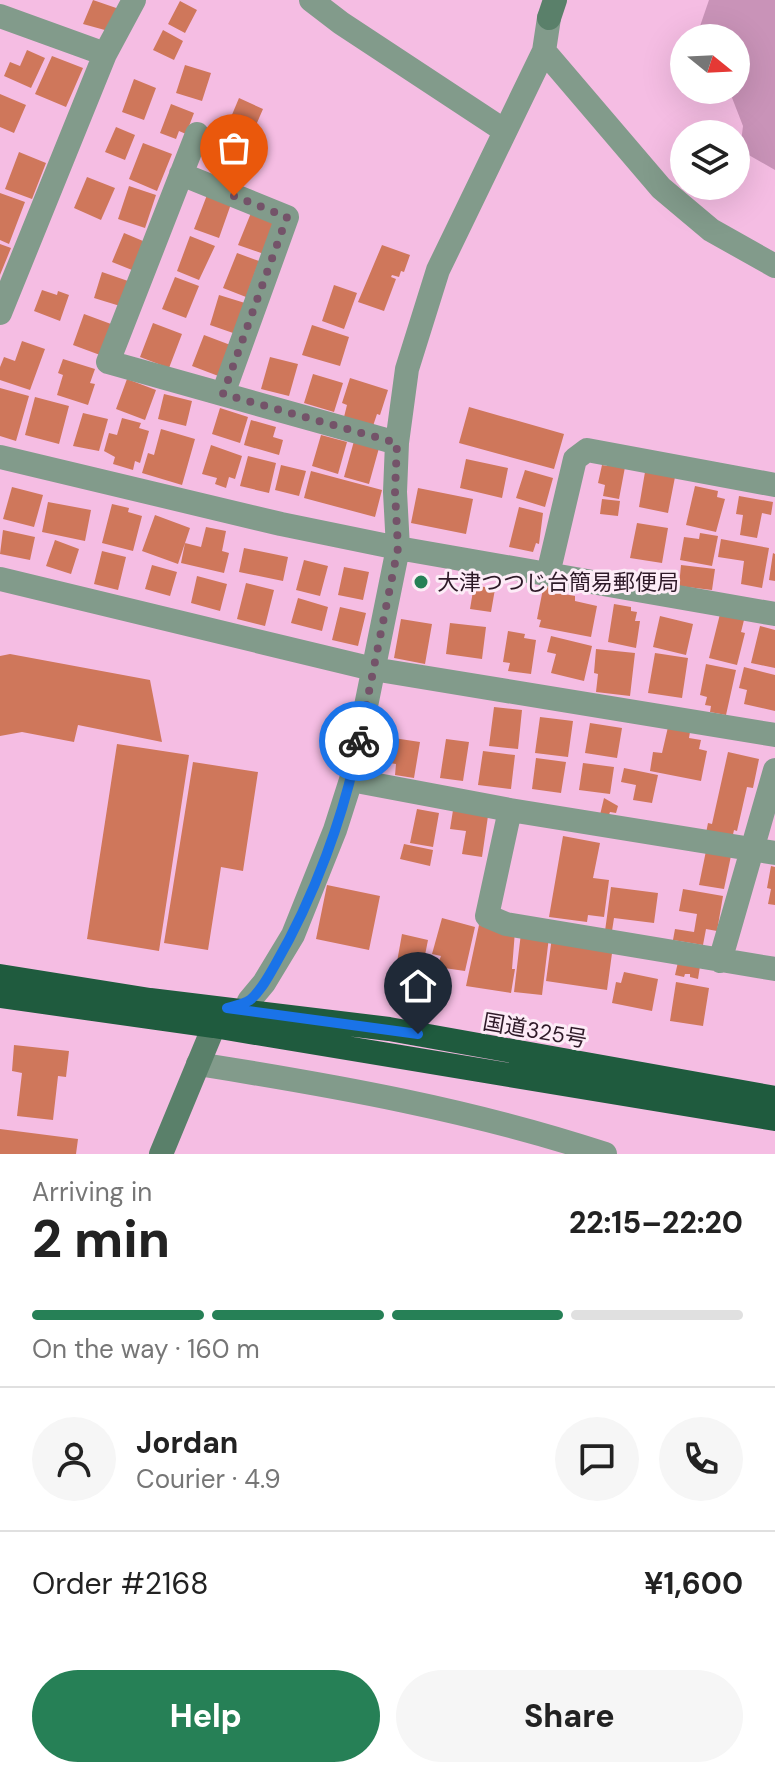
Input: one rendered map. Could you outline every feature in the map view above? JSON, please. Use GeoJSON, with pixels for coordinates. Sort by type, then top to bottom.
{"type":"FeatureCollection","features":[{"type":"Feature","properties":{"kind":"highway","name":"国道325号"},"geometry":{"type":"LineString","coordinates":[[0,976],[230,1012],[775,1119]]}},
{"type":"Feature","properties":{"kind":"highway","name":"国道325号"},"geometry":{"type":"LineString","coordinates":[[0,996],[230,1012],[389,1029],[775,1098]]}},
{"type":"Feature","properties":{"kind":"street"},"geometry":{"type":"LineString","coordinates":[[0,313],[105,54],[134,0]]}},
{"type":"Feature","properties":{"kind":"street"},"geometry":{"type":"LineString","coordinates":[[311,0],[505,131]]}},
{"type":"Feature","properties":{"kind":"street"},"geometry":{"type":"LineString","coordinates":[[161,1154],[198,1064],[230,1012],[264,983],[293,935],[335,830],[351,780],[398,548],[395,492],[397,443],[407,369],[438,270],[544,51],[552,9]]}},
{"type":"Feature","properties":{"kind":"street"},"geometry":{"type":"LineString","coordinates":[[0,16],[105,54]]}},
{"type":"Feature","properties":{"kind":"street"},"geometry":{"type":"LineString","coordinates":[[544,51],[661,188],[711,230],[775,266]]}},
{"type":"Feature","properties":{"kind":"street"},"geometry":{"type":"LineString","coordinates":[[197,134],[108,362],[397,443]]}},
{"type":"Feature","properties":{"kind":"street"},"geometry":{"type":"LineString","coordinates":[[181,174],[287,217],[223,394]]}},
{"type":"Feature","properties":{"kind":"street"},"geometry":{"type":"LineString","coordinates":[[548,574],[575,459],[587,450],[775,485]]}},
{"type":"Feature","properties":{"kind":"street"},"geometry":{"type":"LineString","coordinates":[[0,457],[281,524],[398,548],[775,614]]}},
{"type":"Feature","properties":{"kind":"street"},"geometry":{"type":"LineString","coordinates":[[0,579],[373,669],[775,735]]}},
{"type":"Feature","properties":{"kind":"street"},"geometry":{"type":"LineString","coordinates":[[720,961],[764,851],[775,770]]}},
{"type":"Feature","properties":{"kind":"street"},"geometry":{"type":"LineString","coordinates":[[351,780],[510,810],[764,851]]}},
{"type":"Feature","properties":{"kind":"street"},"geometry":{"type":"LineString","coordinates":[[510,810],[487,916],[506,924],[775,969]]}},
{"type":"Feature","properties":{"kind":"street"},"geometry":{"type":"LineString","coordinates":[[198,1064],[345,1087],[422,1103],[605,1154]]}},
{"type":"Feature","properties":{"kind":"shaded area"},"geometry":{"type":"Polygon","coordinates":[[[709,0],[775,0],[775,170],[750,156],[750,120],[741,120],[734,104],[750,104],[750,24],[701,24],[709,0]]]}},
{"type":"Feature","properties":{"kind":"building"},"geometry":{"type":"Polygon","coordinates":[[[93,0],[122,10],[112,32],[83,24],[93,0]]]}},
{"type":"Feature","properties":{"kind":"building"},"geometry":{"type":"Polygon","coordinates":[[[180,1],[197,10],[185,33],[168,24],[180,1]]]}},
{"type":"Feature","properties":{"kind":"building"},"geometry":{"type":"Polygon","coordinates":[[[163,30],[183,41],[174,60],[153,50],[163,30]]]}},
{"type":"Feature","properties":{"kind":"building"},"geometry":{"type":"Polygon","coordinates":[[[27,50],[45,58],[31,88],[4,76],[10,62],[20,66],[27,50]]]}},
{"type":"Feature","properties":{"kind":"building"},"geometry":{"type":"Polygon","coordinates":[[[52,56],[83,68],[66,107],[35,94],[52,56]]]}},
{"type":"Feature","properties":{"kind":"building"},"geometry":{"type":"Polygon","coordinates":[[[185,65],[211,73],[202,101],[176,93],[185,65]]]}},
{"type":"Feature","properties":{"kind":"building"},"geometry":{"type":"Polygon","coordinates":[[[134,79],[156,88],[144,120],[122,112],[134,79]]]}},
{"type":"Feature","properties":{"kind":"building"},"geometry":{"type":"Polygon","coordinates":[[[0,94],[26,105],[14,133],[0,127],[0,94]]]}},
{"type":"Feature","properties":{"kind":"building"},"geometry":{"type":"Polygon","coordinates":[[[239,98],[263,109],[250,139],[226,129],[239,98]]]}},
{"type":"Feature","properties":{"kind":"building"},"geometry":{"type":"Polygon","coordinates":[[[171,104],[194,113],[186,134],[179,131],[176,139],[160,133],[171,104]]]}},
{"type":"Feature","properties":{"kind":"building"},"geometry":{"type":"Polygon","coordinates":[[[116,127],[135,135],[125,160],[105,152],[116,127]]]}},
{"type":"Feature","properties":{"kind":"building"},"geometry":{"type":"Polygon","coordinates":[[[222,134],[246,146],[231,177],[207,165],[222,134]]]}},
{"type":"Feature","properties":{"kind":"building"},"geometry":{"type":"Polygon","coordinates":[[[143,143],[172,154],[157,191],[129,179],[143,143]]]}},
{"type":"Feature","properties":{"kind":"building"},"geometry":{"type":"Polygon","coordinates":[[[19,152],[46,163],[32,199],[5,189],[19,152]]]}},
{"type":"Feature","properties":{"kind":"building"},"geometry":{"type":"Polygon","coordinates":[[[87,177],[115,188],[101,220],[74,208],[87,177]]]}},
{"type":"Feature","properties":{"kind":"building"},"geometry":{"type":"Polygon","coordinates":[[[129,186],[156,195],[145,228],[118,219],[129,186]]]}},
{"type":"Feature","properties":{"kind":"building"},"geometry":{"type":"Polygon","coordinates":[[[0,193],[25,202],[9,244],[0,240],[0,193]]]}},
{"type":"Feature","properties":{"kind":"building"},"geometry":{"type":"Polygon","coordinates":[[[207,195],[231,204],[219,238],[194,229],[207,195]]]}},
{"type":"Feature","properties":{"kind":"building"},"geometry":{"type":"Polygon","coordinates":[[[251,213],[276,223],[264,254],[238,245],[251,213]]]}},
{"type":"Feature","properties":{"kind":"building"},"geometry":{"type":"Polygon","coordinates":[[[124,233],[143,241],[132,270],[112,262],[124,233]]]}},
{"type":"Feature","properties":{"kind":"building"},"geometry":{"type":"Polygon","coordinates":[[[190,236],[215,246],[199,280],[177,271],[190,236]]]}},
{"type":"Feature","properties":{"kind":"building"},"geometry":{"type":"Polygon","coordinates":[[[0,244],[11,248],[0,275],[0,244]]]}},
{"type":"Feature","properties":{"kind":"building"},"geometry":{"type":"Polygon","coordinates":[[[382,245],[410,255],[404,272],[401,271],[399,277],[391,277],[396,279],[384,311],[358,302],[382,245]]]}},
{"type":"Feature","properties":{"kind":"building"},"geometry":{"type":"Polygon","coordinates":[[[237,253],[259,261],[246,297],[223,288],[237,253]]]}},
{"type":"Feature","properties":{"kind":"building"},"geometry":{"type":"Polygon","coordinates":[[[102,272],[128,281],[120,306],[94,298],[102,272]]]}},
{"type":"Feature","properties":{"kind":"building"},"geometry":{"type":"Polygon","coordinates":[[[175,277],[199,286],[186,318],[162,309],[175,277]]]}},
{"type":"Feature","properties":{"kind":"building"},"geometry":{"type":"Polygon","coordinates":[[[334,285],[357,293],[344,329],[322,321],[334,285]]]}},
{"type":"Feature","properties":{"kind":"building"},"geometry":{"type":"Polygon","coordinates":[[[42,290],[69,295],[60,321],[34,311],[42,290]]]}},
{"type":"Feature","properties":{"kind":"building"},"geometry":{"type":"Polygon","coordinates":[[[219,295],[245,303],[236,334],[210,325],[219,295]]]}},
{"type":"Feature","properties":{"kind":"building"},"geometry":{"type":"Polygon","coordinates":[[[84,314],[111,324],[100,355],[73,345],[84,314]]]}},
{"type":"Feature","properties":{"kind":"building"},"geometry":{"type":"Polygon","coordinates":[[[153,323],[182,334],[169,368],[140,357],[153,323]]]}},
{"type":"Feature","properties":{"kind":"building"},"geometry":{"type":"Polygon","coordinates":[[[312,325],[349,337],[340,366],[302,355],[312,325]]]}},
{"type":"Feature","properties":{"kind":"building"},"geometry":{"type":"Polygon","coordinates":[[[204,335],[233,346],[221,377],[192,366],[204,335]]]}},
{"type":"Feature","properties":{"kind":"building"},"geometry":{"type":"Polygon","coordinates":[[[22,341],[45,349],[30,390],[0,380],[4,357],[15,361],[22,341]]]}},
{"type":"Feature","properties":{"kind":"building"},"geometry":{"type":"Polygon","coordinates":[[[270,357],[298,364],[289,396],[261,389],[270,357]]]}},
{"type":"Feature","properties":{"kind":"building"},"geometry":{"type":"Polygon","coordinates":[[[63,359],[95,369],[90,383],[95,384],[88,405],[57,395],[63,375],[58,373],[63,359]]]}},
{"type":"Feature","properties":{"kind":"building"},"geometry":{"type":"Polygon","coordinates":[[[313,374],[343,383],[334,412],[304,403],[313,374]]]}},
{"type":"Feature","properties":{"kind":"building"},"geometry":{"type":"Polygon","coordinates":[[[350,378],[388,390],[373,426],[344,417],[347,405],[342,403],[350,378]]]}},
{"type":"Feature","properties":{"kind":"building"},"geometry":{"type":"Polygon","coordinates":[[[127,379],[156,390],[145,420],[116,409],[127,379]]]}},
{"type":"Feature","properties":{"kind":"building"},"geometry":{"type":"Polygon","coordinates":[[[0,388],[29,396],[16,441],[0,436],[0,388]]]}},
{"type":"Feature","properties":{"kind":"building"},"geometry":{"type":"Polygon","coordinates":[[[164,394],[192,401],[186,426],[158,419],[164,394]]]}},
{"type":"Feature","properties":{"kind":"building"},"geometry":{"type":"Polygon","coordinates":[[[35,397],[69,406],[59,444],[25,435],[35,397]]]}},
{"type":"Feature","properties":{"kind":"building"},"geometry":{"type":"Polygon","coordinates":[[[469,407],[564,434],[554,469],[459,443],[469,407]]]}},
{"type":"Feature","properties":{"kind":"building"},"geometry":{"type":"Polygon","coordinates":[[[220,408],[248,417],[240,443],[212,434],[220,408]]]}},
{"type":"Feature","properties":{"kind":"building"},"geometry":{"type":"Polygon","coordinates":[[[83,413],[108,419],[99,451],[73,446],[83,413]]]}},
{"type":"Feature","properties":{"kind":"building"},"geometry":{"type":"Polygon","coordinates":[[[122,418],[141,423],[139,428],[149,431],[140,463],[135,461],[133,470],[113,464],[115,457],[104,451],[109,433],[117,435],[122,418]]]}},
{"type":"Feature","properties":{"kind":"building"},"geometry":{"type":"Polygon","coordinates":[[[251,420],[276,427],[273,437],[283,440],[279,455],[244,445],[251,420]]]}},
{"type":"Feature","properties":{"kind":"building"},"geometry":{"type":"Polygon","coordinates":[[[161,429],[195,439],[182,485],[142,473],[148,453],[154,455],[161,429]]]}},
{"type":"Feature","properties":{"kind":"building"},"geometry":{"type":"Polygon","coordinates":[[[321,435],[347,442],[338,474],[312,466],[321,435]]]}},
{"type":"Feature","properties":{"kind":"building"},"geometry":{"type":"Polygon","coordinates":[[[354,441],[379,448],[369,484],[344,477],[354,441]]]}},
{"type":"Feature","properties":{"kind":"building"},"geometry":{"type":"Polygon","coordinates":[[[211,445],[242,456],[235,479],[229,477],[226,488],[215,484],[217,478],[202,474],[211,445]]]}},
{"type":"Feature","properties":{"kind":"building"},"geometry":{"type":"Polygon","coordinates":[[[248,456],[276,463],[269,493],[240,486],[248,456]]]}},
{"type":"Feature","properties":{"kind":"building"},"geometry":{"type":"Polygon","coordinates":[[[466,459],[508,468],[502,498],[460,488],[466,459]]]}},
{"type":"Feature","properties":{"kind":"building"},"geometry":{"type":"Polygon","coordinates":[[[607,463],[625,467],[619,499],[603,496],[605,485],[598,483],[602,465],[607,466],[607,463]]]}},
{"type":"Feature","properties":{"kind":"building"},"geometry":{"type":"Polygon","coordinates":[[[281,465],[306,471],[299,496],[275,490],[281,465]]]}},
{"type":"Feature","properties":{"kind":"building"},"geometry":{"type":"Polygon","coordinates":[[[525,470],[553,478],[545,507],[516,498],[525,470]]]}},
{"type":"Feature","properties":{"kind":"building"},"geometry":{"type":"Polygon","coordinates":[[[311,471],[382,490],[375,517],[304,498],[311,471]]]}},
{"type":"Feature","properties":{"kind":"building"},"geometry":{"type":"Polygon","coordinates":[[[645,472],[675,477],[668,513],[639,507],[645,472]]]}},
{"type":"Feature","properties":{"kind":"building"},"geometry":{"type":"Polygon","coordinates":[[[695,486],[718,491],[717,497],[725,499],[716,532],[686,525],[695,486]]]}},
{"type":"Feature","properties":{"kind":"building"},"geometry":{"type":"Polygon","coordinates":[[[12,487],[43,495],[34,527],[3,519],[12,487]]]}},
{"type":"Feature","properties":{"kind":"building"},"geometry":{"type":"Polygon","coordinates":[[[418,488],[473,499],[466,534],[411,523],[418,488]]]}},
{"type":"Feature","properties":{"kind":"building"},"geometry":{"type":"Polygon","coordinates":[[[739,496],[773,502],[771,515],[762,513],[757,538],[740,535],[743,515],[736,514],[739,496]]]}},
{"type":"Feature","properties":{"kind":"building"},"geometry":{"type":"Polygon","coordinates":[[[602,499],[620,501],[618,516],[600,514],[602,499]]]}},
{"type":"Feature","properties":{"kind":"building"},"geometry":{"type":"Polygon","coordinates":[[[48,502],[91,510],[85,541],[42,532],[48,502]]]}},
{"type":"Feature","properties":{"kind":"building"},"geometry":{"type":"Polygon","coordinates":[[[112,504],[129,508],[128,512],[142,516],[133,551],[102,543],[112,504]]]}},
{"type":"Feature","properties":{"kind":"building"},"geometry":{"type":"Polygon","coordinates":[[[519,507],[543,513],[539,544],[536,543],[533,552],[509,547],[519,507]]]}},
{"type":"Feature","properties":{"kind":"building"},"geometry":{"type":"Polygon","coordinates":[[[155,515],[190,528],[178,564],[142,551],[155,515]]]}},
{"type":"Feature","properties":{"kind":"building"},"geometry":{"type":"Polygon","coordinates":[[[637,523],[668,528],[662,563],[630,558],[637,523]]]}},
{"type":"Feature","properties":{"kind":"building"},"geometry":{"type":"Polygon","coordinates":[[[206,527],[226,531],[222,551],[229,553],[224,573],[181,563],[185,543],[201,547],[206,527]]]}},
{"type":"Feature","properties":{"kind":"building"},"geometry":{"type":"Polygon","coordinates":[[[3,530],[35,537],[30,560],[0,554],[3,530]]]}},
{"type":"Feature","properties":{"kind":"building"},"geometry":{"type":"Polygon","coordinates":[[[700,533],[718,536],[712,566],[680,560],[684,537],[699,539],[700,533]]]}},
{"type":"Feature","properties":{"kind":"building"},"geometry":{"type":"Polygon","coordinates":[[[721,539],[769,548],[762,588],[741,584],[744,561],[718,557],[721,539]]]}},
{"type":"Feature","properties":{"kind":"building"},"geometry":{"type":"Polygon","coordinates":[[[55,540],[79,549],[71,574],[46,566],[55,540]]]}},
{"type":"Feature","properties":{"kind":"building"},"geometry":{"type":"Polygon","coordinates":[[[244,548],[288,557],[283,581],[239,572],[244,548]]]}},
{"type":"Feature","properties":{"kind":"building"},"geometry":{"type":"Polygon","coordinates":[[[102,551],[126,557],[118,590],[94,584],[102,551]]]}},
{"type":"Feature","properties":{"kind":"building"},"geometry":{"type":"Polygon","coordinates":[[[775,554],[775,581],[769,580],[775,554]]]}},
{"type":"Feature","properties":{"kind":"building"},"geometry":{"type":"Polygon","coordinates":[[[304,560],[328,566],[320,596],[296,590],[304,560]]]}},
{"type":"Feature","properties":{"kind":"building"},"geometry":{"type":"Polygon","coordinates":[[[152,565],[177,572],[170,596],[145,589],[152,565]]]}},
{"type":"Feature","properties":{"kind":"building"},"geometry":{"type":"Polygon","coordinates":[[[681,565],[715,569],[712,590],[679,586],[681,565]]]}},
{"type":"Feature","properties":{"kind":"building"},"geometry":{"type":"Polygon","coordinates":[[[344,567],[369,572],[363,600],[338,595],[344,567]]]}},
{"type":"Feature","properties":{"kind":"building"},"geometry":{"type":"Polygon","coordinates":[[[197,576],[227,584],[220,611],[191,603],[197,576]]]}},
{"type":"Feature","properties":{"kind":"building"},"geometry":{"type":"Polygon","coordinates":[[[246,583],[274,590],[265,626],[237,619],[246,583]]]}},
{"type":"Feature","properties":{"kind":"building"},"geometry":{"type":"Polygon","coordinates":[[[544,584],[565,588],[564,594],[575,596],[575,601],[597,606],[591,637],[539,627],[541,620],[537,619],[544,584]]]}},
{"type":"Feature","properties":{"kind":"building"},"geometry":{"type":"Polygon","coordinates":[[[474,585],[495,589],[491,612],[470,609],[474,585]]]}},
{"type":"Feature","properties":{"kind":"building"},"geometry":{"type":"Polygon","coordinates":[[[298,598],[328,607],[322,631],[291,623],[298,598]]]}},
{"type":"Feature","properties":{"kind":"building"},"geometry":{"type":"Polygon","coordinates":[[[614,604],[631,607],[631,611],[637,612],[635,621],[640,621],[636,648],[608,642],[614,604]]]}},
{"type":"Feature","properties":{"kind":"building"},"geometry":{"type":"Polygon","coordinates":[[[340,607],[366,613],[358,646],[332,640],[340,607]]]}},
{"type":"Feature","properties":{"kind":"building"},"geometry":{"type":"Polygon","coordinates":[[[720,614],[744,620],[741,632],[745,633],[737,665],[709,658],[720,614]]]}},
{"type":"Feature","properties":{"kind":"building"},"geometry":{"type":"Polygon","coordinates":[[[660,616],[693,624],[686,655],[653,647],[660,616]]]}},
{"type":"Feature","properties":{"kind":"building"},"geometry":{"type":"Polygon","coordinates":[[[401,619],[432,624],[425,664],[394,658],[401,619]]]}},
{"type":"Feature","properties":{"kind":"building"},"geometry":{"type":"Polygon","coordinates":[[[450,623],[486,627],[482,659],[446,654],[450,623]]]}},
{"type":"Feature","properties":{"kind":"building"},"geometry":{"type":"Polygon","coordinates":[[[760,626],[775,630],[775,668],[751,663],[760,626]]]}},
{"type":"Feature","properties":{"kind":"building"},"geometry":{"type":"Polygon","coordinates":[[[508,631],[536,640],[531,674],[508,671],[510,663],[503,662],[508,631]]]}},
{"type":"Feature","properties":{"kind":"building"},"geometry":{"type":"Polygon","coordinates":[[[551,636],[592,646],[584,681],[551,673],[556,654],[547,652],[551,636]]]}},
{"type":"Feature","properties":{"kind":"building"},"geometry":{"type":"Polygon","coordinates":[[[596,649],[635,653],[630,696],[596,692],[596,649]]]}},
{"type":"Feature","properties":{"kind":"building"},"geometry":{"type":"Polygon","coordinates":[[[655,653],[688,658],[682,698],[648,693],[655,653]]]}},
{"type":"Feature","properties":{"kind":"building"},"geometry":{"type":"Polygon","coordinates":[[[10,654],[150,680],[162,742],[78,725],[74,742],[22,732],[0,736],[0,656],[10,654]]]}},
{"type":"Feature","properties":{"kind":"building"},"geometry":{"type":"Polygon","coordinates":[[[706,664],[736,670],[726,715],[710,712],[711,706],[705,705],[707,697],[700,695],[706,664]]]}},
{"type":"Feature","properties":{"kind":"building"},"geometry":{"type":"Polygon","coordinates":[[[744,667],[775,675],[775,711],[744,704],[747,690],[739,688],[744,667]]]}},
{"type":"Feature","properties":{"kind":"building"},"geometry":{"type":"Polygon","coordinates":[[[494,707],[522,710],[518,749],[489,746],[494,707]]]}},
{"type":"Feature","properties":{"kind":"building"},"geometry":{"type":"Polygon","coordinates":[[[540,717],[573,721],[568,757],[535,753],[540,717]]]}},
{"type":"Feature","properties":{"kind":"building"},"geometry":{"type":"Polygon","coordinates":[[[590,723],[622,728],[617,758],[585,753],[590,723]]]}},
{"type":"Feature","properties":{"kind":"building"},"geometry":{"type":"Polygon","coordinates":[[[668,727],[690,732],[689,738],[701,740],[699,749],[707,751],[701,781],[650,771],[653,752],[662,753],[668,727]]]}},
{"type":"Feature","properties":{"kind":"building"},"geometry":{"type":"Polygon","coordinates":[[[387,737],[420,742],[414,778],[395,775],[396,764],[383,762],[387,737]]]}},
{"type":"Feature","properties":{"kind":"building"},"geometry":{"type":"Polygon","coordinates":[[[446,739],[469,742],[463,781],[440,778],[446,739]]]}},
{"type":"Feature","properties":{"kind":"building"},"geometry":{"type":"Polygon","coordinates":[[[117,744],[189,755],[159,951],[87,939],[117,744]]]}},
{"type":"Feature","properties":{"kind":"building"},"geometry":{"type":"Polygon","coordinates":[[[483,751],[515,755],[511,789],[478,785],[483,751]]]}},
{"type":"Feature","properties":{"kind":"building"},"geometry":{"type":"Polygon","coordinates":[[[728,752],[759,759],[753,788],[747,787],[737,831],[734,830],[732,839],[706,833],[708,823],[712,824],[728,752]]]}},
{"type":"Feature","properties":{"kind":"building"},"geometry":{"type":"Polygon","coordinates":[[[536,758],[566,762],[561,793],[532,789],[536,758]]]}},
{"type":"Feature","properties":{"kind":"building"},"geometry":{"type":"Polygon","coordinates":[[[193,762],[258,772],[243,871],[221,867],[208,950],[164,943],[193,762]]]}},
{"type":"Feature","properties":{"kind":"building"},"geometry":{"type":"Polygon","coordinates":[[[583,763],[614,767],[610,794],[579,790],[583,763]]]}},
{"type":"Feature","properties":{"kind":"building"},"geometry":{"type":"Polygon","coordinates":[[[624,768],[658,775],[652,803],[633,800],[636,785],[621,782],[624,768]]]}},
{"type":"Feature","properties":{"kind":"building"},"geometry":{"type":"Polygon","coordinates":[[[604,798],[618,806],[616,813],[610,812],[608,817],[600,815],[604,798]]]}},
{"type":"Feature","properties":{"kind":"building"},"geometry":{"type":"Polygon","coordinates":[[[454,804],[489,809],[482,857],[462,854],[466,831],[450,829],[454,804]]]}},
{"type":"Feature","properties":{"kind":"building"},"geometry":{"type":"Polygon","coordinates":[[[417,809],[439,813],[433,847],[410,843],[417,809]]]}},
{"type":"Feature","properties":{"kind":"building"},"geometry":{"type":"Polygon","coordinates":[[[563,836],[600,843],[593,878],[609,880],[604,917],[588,915],[587,922],[549,917],[563,836]]]}},
{"type":"Feature","properties":{"kind":"building"},"geometry":{"type":"Polygon","coordinates":[[[404,844],[433,850],[430,866],[400,859],[404,844]]]}},
{"type":"Feature","properties":{"kind":"building"},"geometry":{"type":"Polygon","coordinates":[[[707,846],[732,851],[724,889],[699,885],[707,846]]]}},
{"type":"Feature","properties":{"kind":"building"},"geometry":{"type":"Polygon","coordinates":[[[771,866],[775,867],[775,905],[768,904],[771,866]]]}},
{"type":"Feature","properties":{"kind":"building"},"geometry":{"type":"Polygon","coordinates":[[[327,885],[380,896],[369,950],[316,939],[327,885]]]}},
{"type":"Feature","properties":{"kind":"building"},"geometry":{"type":"Polygon","coordinates":[[[611,887],[658,893],[654,923],[614,918],[612,931],[605,931],[611,887]]]}},
{"type":"Feature","properties":{"kind":"building"},"geometry":{"type":"Polygon","coordinates":[[[683,889],[723,896],[717,931],[706,929],[703,945],[673,940],[675,929],[694,932],[697,914],[679,911],[683,889]]]}},
{"type":"Feature","properties":{"kind":"building"},"geometry":{"type":"Polygon","coordinates":[[[442,918],[475,927],[465,971],[437,967],[441,956],[432,954],[442,918]]]}},
{"type":"Feature","properties":{"kind":"building"},"geometry":{"type":"Polygon","coordinates":[[[479,925],[515,931],[512,969],[515,969],[511,993],[466,986],[479,925]]]}},
{"type":"Feature","properties":{"kind":"building"},"geometry":{"type":"Polygon","coordinates":[[[521,933],[549,937],[542,995],[514,992],[521,933]]]}},
{"type":"Feature","properties":{"kind":"building"},"geometry":{"type":"Polygon","coordinates":[[[402,934],[428,940],[424,960],[434,962],[432,980],[395,973],[402,934]]]}},
{"type":"Feature","properties":{"kind":"building"},"geometry":{"type":"Polygon","coordinates":[[[552,937],[613,946],[607,990],[546,981],[552,937]]]}},
{"type":"Feature","properties":{"kind":"building"},"geometry":{"type":"Polygon","coordinates":[[[678,962],[700,966],[698,979],[690,977],[690,974],[684,977],[675,975],[678,962]]]}},
{"type":"Feature","properties":{"kind":"building"},"geometry":{"type":"Polygon","coordinates":[[[624,972],[658,979],[652,1011],[612,1003],[616,982],[621,983],[624,972]]]}},
{"type":"Feature","properties":{"kind":"building"},"geometry":{"type":"Polygon","coordinates":[[[676,982],[709,988],[703,1026],[670,1021],[676,982]]]}},
{"type":"Feature","properties":{"kind":"building"},"geometry":{"type":"Polygon","coordinates":[[[14,1045],[69,1051],[66,1077],[58,1076],[53,1120],[17,1116],[22,1073],[12,1071],[14,1045]]]}},
{"type":"Feature","properties":{"kind":"building"},"geometry":{"type":"Polygon","coordinates":[[[0,1129],[78,1139],[76,1154],[0,1154],[0,1129]]]}},
{"type":"Feature","properties":{"kind":"way so far"},"geometry":{"type":"LineString","coordinates":[[234,196],[287,217],[223,394],[397,443],[395,492],[398,548],[359,741]]}},
{"type":"Feature","properties":{"kind":"place","name":"大津つつじ台簡易郵便局"},"geometry":{"type":"Point","coordinates":[421,582]}},
{"type":"Feature","properties":{"kind":"route"},"geometry":{"type":"LineString","coordinates":[[359,741],[351,780],[335,830],[293,935],[264,983],[249,1001],[227,1008],[418,1034]]}}]}
